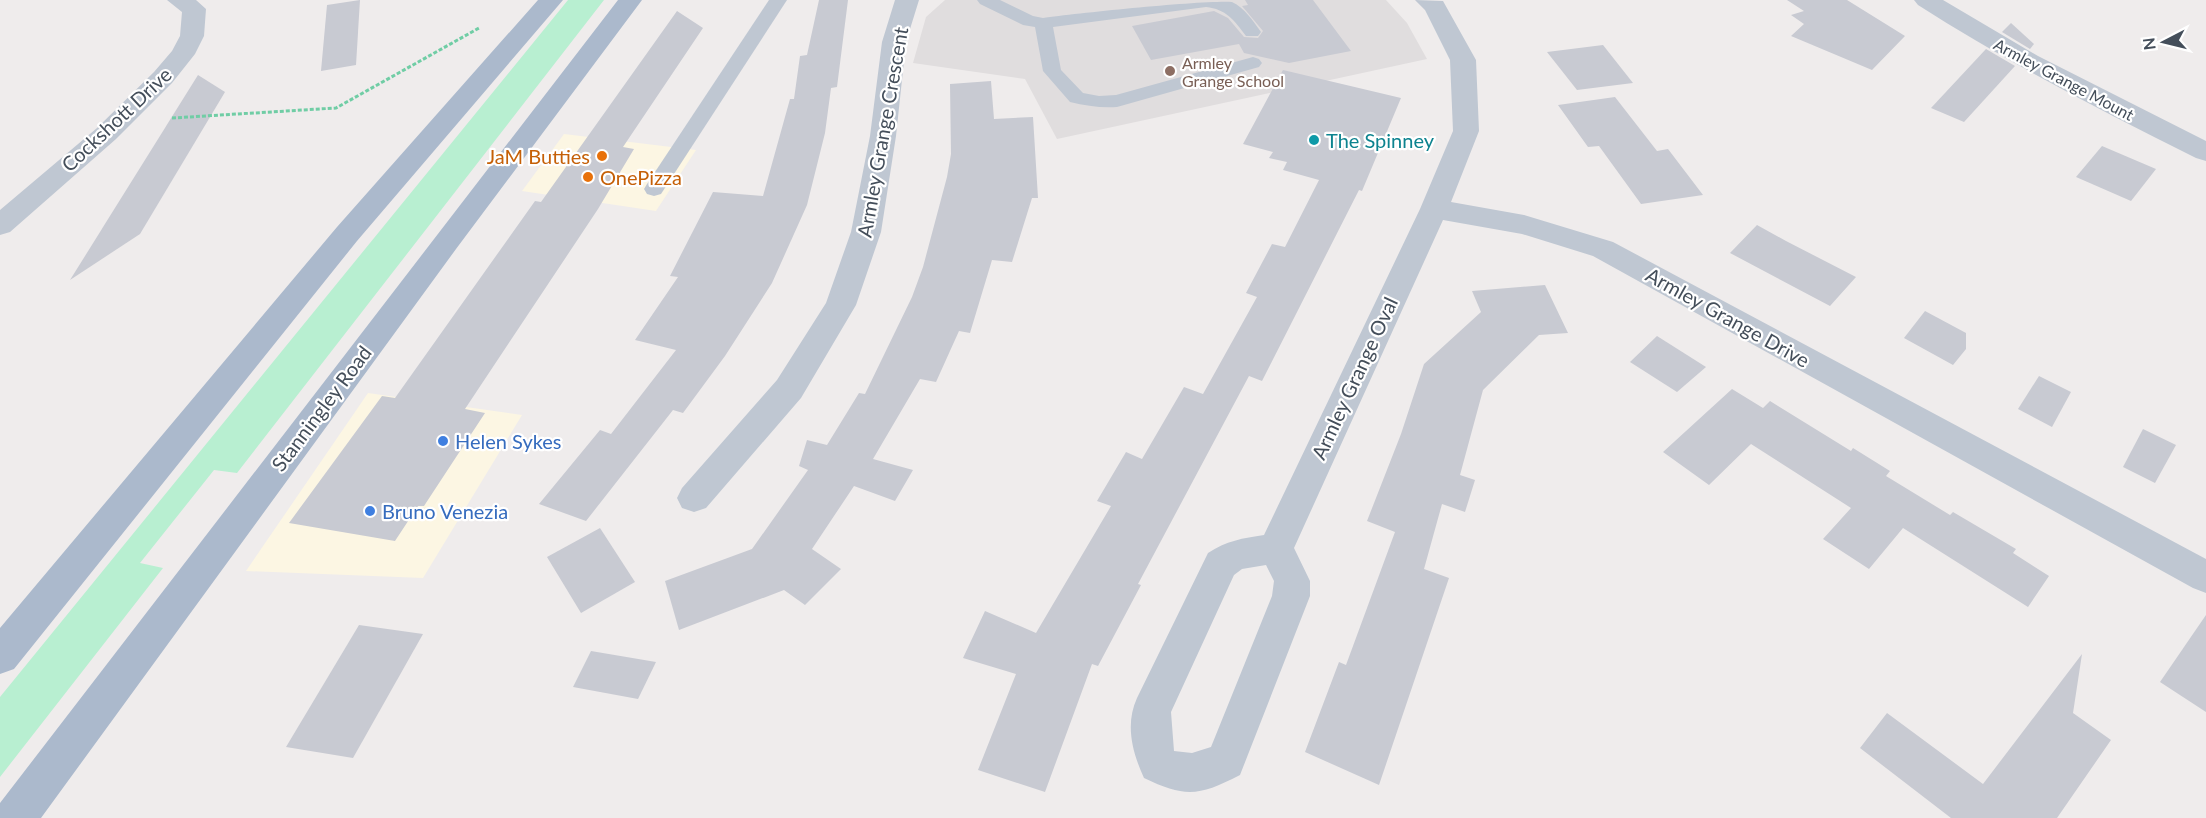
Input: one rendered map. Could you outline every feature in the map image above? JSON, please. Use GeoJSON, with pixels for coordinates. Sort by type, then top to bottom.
{"type":"FeatureCollection","features":[{"type":"Feature","properties":{"kind":"main road"},"geometry":{"type":"LineString","coordinates":[[0,657],[346,234],[551,0]]}},
{"type":"Feature","properties":{"kind":"main road","name":"Stanningley Road"},"geometry":{"type":"LineString","coordinates":[[15,818],[630,0]]}},
{"type":"Feature","properties":{"kind":"street","name":"Cockshott Drive"},"geometry":{"type":"LineString","coordinates":[[1,224],[117,122],[170,71],[192,38],[194,9],[179,0]]}},
{"type":"Feature","properties":{"kind":"street","name":"Armley Grange Crescent"},"geometry":{"type":"LineString","coordinates":[[694,498],[789,389],[841,305],[866,232],[883,136],[894,42],[907,0]]}},
{"type":"Feature","properties":{"kind":"street"},"geometry":{"type":"LineString","coordinates":[[1427,0],[1435,6],[1463,60],[1466,131],[1434,209]]}},
{"type":"Feature","properties":{"kind":"street","name":"Armley Grange Mount"},"geometry":{"type":"LineString","coordinates":[[1926,0],[1980,35],[2132,116],[2206,152]]}},
{"type":"Feature","properties":{"kind":"street","name":"Armley Grange Oval"},"geometry":{"type":"LineString","coordinates":[[1276,548],[1434,209]]}},
{"type":"Feature","properties":{"kind":"street","name":"Armley Grange Drive"},"geometry":{"type":"LineString","coordinates":[[1434,209],[1524,225],[1603,249],[2206,577]]}},
{"type":"Feature","properties":{"kind":"street"},"geometry":{"type":"LineString","coordinates":[[1276,548],[1292,581],[1291,596],[1226,761],[1203,773],[1176,773],[1158,764],[1152,745],[1151,711],[1221,564],[1234,555],[1276,548]]}},
{"type":"Feature","properties":{"kind":"lane"},"geometry":{"type":"LineString","coordinates":[[654,189],[778,0]]}},
{"type":"Feature","properties":{"kind":"lane"},"geometry":{"type":"LineString","coordinates":[[986,0],[1029,21],[1042,23],[1206,2],[1219,3],[1233,8],[1252,32]]}},
{"type":"Feature","properties":{"kind":"lane"},"geometry":{"type":"LineString","coordinates":[[1042,23],[1052,71],[1077,98],[1099,102],[1117,101],[1253,63]]}},
{"type":"Feature","properties":{"kind":"path"},"geometry":{"type":"LineString","coordinates":[[117,122],[336,108],[482,27]]}},
{"type":"Feature","properties":{"kind":"shaded area","name":"Armley Grange School"},"geometry":{"type":"Polygon","coordinates":[[[945,0],[1386,0],[1407,23],[1427,59],[1057,139],[1025,79],[913,63],[926,17],[945,0]]]}},
{"type":"Feature","properties":{"kind":"shaded area"},"geometry":{"type":"Polygon","coordinates":[[[564,134],[696,150],[656,211],[522,191],[564,134]]]}},
{"type":"Feature","properties":{"kind":"shaded area"},"geometry":{"type":"Polygon","coordinates":[[[368,393],[522,415],[423,578],[246,571],[368,393]]]}},
{"type":"Feature","properties":{"kind":"green space"},"geometry":{"type":"Polygon","coordinates":[[[568,0],[604,0],[237,473],[214,470],[140,563],[163,568],[0,777],[0,697],[568,0]]]}},
{"type":"Feature","properties":{"kind":"building"},"geometry":{"type":"Polygon","coordinates":[[[360,0],[356,65],[321,71],[327,5],[360,0]]]}},
{"type":"Feature","properties":{"kind":"building"},"geometry":{"type":"Polygon","coordinates":[[[819,0],[848,0],[837,87],[831,88],[825,133],[807,205],[772,283],[725,356],[683,413],[673,410],[586,521],[539,504],[600,430],[611,434],[676,350],[635,340],[678,277],[670,276],[713,192],[763,196],[790,99],[794,99],[800,56],[807,55],[819,0]]]}},
{"type":"Feature","properties":{"kind":"building"},"geometry":{"type":"Polygon","coordinates":[[[1245,0],[1313,0],[1351,51],[1289,63],[1244,53],[1239,44],[1151,60],[1132,26],[1214,11],[1228,18],[1244,37],[1258,38],[1263,31],[1242,6],[1248,5],[1245,0]]]}},
{"type":"Feature","properties":{"kind":"building"},"geometry":{"type":"Polygon","coordinates":[[[1787,0],[1847,0],[1905,36],[1872,70],[1791,36],[1804,24],[1791,15],[1804,11],[1787,0]]]}},
{"type":"Feature","properties":{"kind":"building"},"geometry":{"type":"Polygon","coordinates":[[[677,11],[703,28],[623,147],[634,149],[598,209],[465,409],[485,413],[424,506],[418,506],[395,541],[289,523],[382,396],[395,398],[535,201],[541,202],[677,11]]]}},
{"type":"Feature","properties":{"kind":"building"},"geometry":{"type":"Polygon","coordinates":[[[2011,23],[2034,44],[2030,49],[2002,32],[2011,23]]]}},
{"type":"Feature","properties":{"kind":"building"},"geometry":{"type":"Polygon","coordinates":[[[1603,45],[1633,83],[1577,90],[1547,52],[1603,45]]]}},
{"type":"Feature","properties":{"kind":"building"},"geometry":{"type":"Polygon","coordinates":[[[1986,49],[2015,66],[1964,122],[1931,108],[1986,49]]]}},
{"type":"Feature","properties":{"kind":"building"},"geometry":{"type":"Polygon","coordinates":[[[1283,70],[1401,98],[1362,191],[1359,190],[1262,381],[1249,376],[1138,584],[1141,585],[1098,666],[1092,664],[1045,792],[978,770],[1016,674],[963,658],[985,611],[1036,633],[1111,506],[1097,501],[1126,452],[1142,459],[1184,387],[1203,394],[1257,297],[1246,293],[1272,244],[1285,247],[1319,180],[1283,170],[1287,162],[1269,158],[1273,152],[1243,144],[1283,70]]]}},
{"type":"Feature","properties":{"kind":"building"},"geometry":{"type":"Polygon","coordinates":[[[198,75],[225,92],[140,234],[70,280],[198,75]]]}},
{"type":"Feature","properties":{"kind":"building"},"geometry":{"type":"Polygon","coordinates":[[[991,81],[994,119],[1033,117],[1038,198],[1032,198],[1012,262],[992,260],[970,333],[959,331],[936,382],[920,379],[873,459],[913,470],[895,501],[854,486],[812,549],[841,569],[805,605],[784,590],[679,630],[665,581],[752,549],[808,470],[799,466],[807,440],[827,445],[859,393],[865,394],[912,297],[923,267],[951,154],[950,84],[991,81]]]}},
{"type":"Feature","properties":{"kind":"building"},"geometry":{"type":"Polygon","coordinates":[[[1615,97],[1657,151],[1668,149],[1703,195],[1641,204],[1599,146],[1588,147],[1558,105],[1615,97]]]}},
{"type":"Feature","properties":{"kind":"building"},"geometry":{"type":"Polygon","coordinates":[[[2102,146],[2156,169],[2131,201],[2076,177],[2102,146]]]}},
{"type":"Feature","properties":{"kind":"building"},"geometry":{"type":"Polygon","coordinates":[[[1757,225],[1856,277],[1830,306],[1730,253],[1757,225]]]}},
{"type":"Feature","properties":{"kind":"building"},"geometry":{"type":"Polygon","coordinates":[[[1545,285],[1568,333],[1539,335],[1483,390],[1460,475],[1475,480],[1465,512],[1442,504],[1424,569],[1449,578],[1379,785],[1305,752],[1339,662],[1346,665],[1395,532],[1367,521],[1401,434],[1424,364],[1481,312],[1472,291],[1545,285]]]}},
{"type":"Feature","properties":{"kind":"building"},"geometry":{"type":"Polygon","coordinates":[[[1925,311],[1966,333],[1966,349],[1953,365],[1904,338],[1925,311]]]}},
{"type":"Feature","properties":{"kind":"building"},"geometry":{"type":"Polygon","coordinates":[[[1657,336],[1706,367],[1677,392],[1630,362],[1657,336]]]}},
{"type":"Feature","properties":{"kind":"building"},"geometry":{"type":"Polygon","coordinates":[[[2039,376],[2071,392],[2052,427],[2018,409],[2039,376]]]}},
{"type":"Feature","properties":{"kind":"building"},"geometry":{"type":"Polygon","coordinates":[[[1732,389],[1763,408],[1770,401],[1851,451],[1853,448],[1890,471],[1886,476],[1950,515],[1953,512],[2016,549],[2013,553],[2049,576],[2028,607],[1903,528],[1869,569],[1823,539],[1851,508],[1751,444],[1709,485],[1663,452],[1732,389]]]}},
{"type":"Feature","properties":{"kind":"building"},"geometry":{"type":"Polygon","coordinates":[[[2143,429],[2176,445],[2155,483],[2123,467],[2143,429]]]}},
{"type":"Feature","properties":{"kind":"building"},"geometry":{"type":"Polygon","coordinates":[[[600,528],[635,582],[581,613],[547,557],[600,528]]]}},
{"type":"Feature","properties":{"kind":"building"},"geometry":{"type":"Polygon","coordinates":[[[2206,615],[2206,712],[2160,682],[2206,615]]]}},
{"type":"Feature","properties":{"kind":"building"},"geometry":{"type":"Polygon","coordinates":[[[359,625],[423,634],[353,758],[286,747],[359,625]]]}},
{"type":"Feature","properties":{"kind":"building"},"geometry":{"type":"Polygon","coordinates":[[[591,651],[656,662],[638,699],[573,687],[591,651]]]}},
{"type":"Feature","properties":{"kind":"building"},"geometry":{"type":"Polygon","coordinates":[[[2082,654],[2073,713],[2111,740],[2057,818],[1951,818],[1860,748],[1887,713],[1983,784],[2082,654]]]}},
{"type":"Feature","properties":{"kind":"place","name":"Armley Grange School"},"geometry":{"type":"Point","coordinates":[1170,71]}},
{"type":"Feature","properties":{"kind":"place","name":"The Spinney"},"geometry":{"type":"Point","coordinates":[1314,140]}},
{"type":"Feature","properties":{"kind":"place","name":"JaM Butties"},"geometry":{"type":"Point","coordinates":[602,156]}},
{"type":"Feature","properties":{"kind":"place","name":"OnePizza"},"geometry":{"type":"Point","coordinates":[588,177]}},
{"type":"Feature","properties":{"kind":"place","name":"Helen Sykes"},"geometry":{"type":"Point","coordinates":[443,441]}},
{"type":"Feature","properties":{"kind":"place","name":"Bruno Venezia"},"geometry":{"type":"Point","coordinates":[370,511]}}]}
